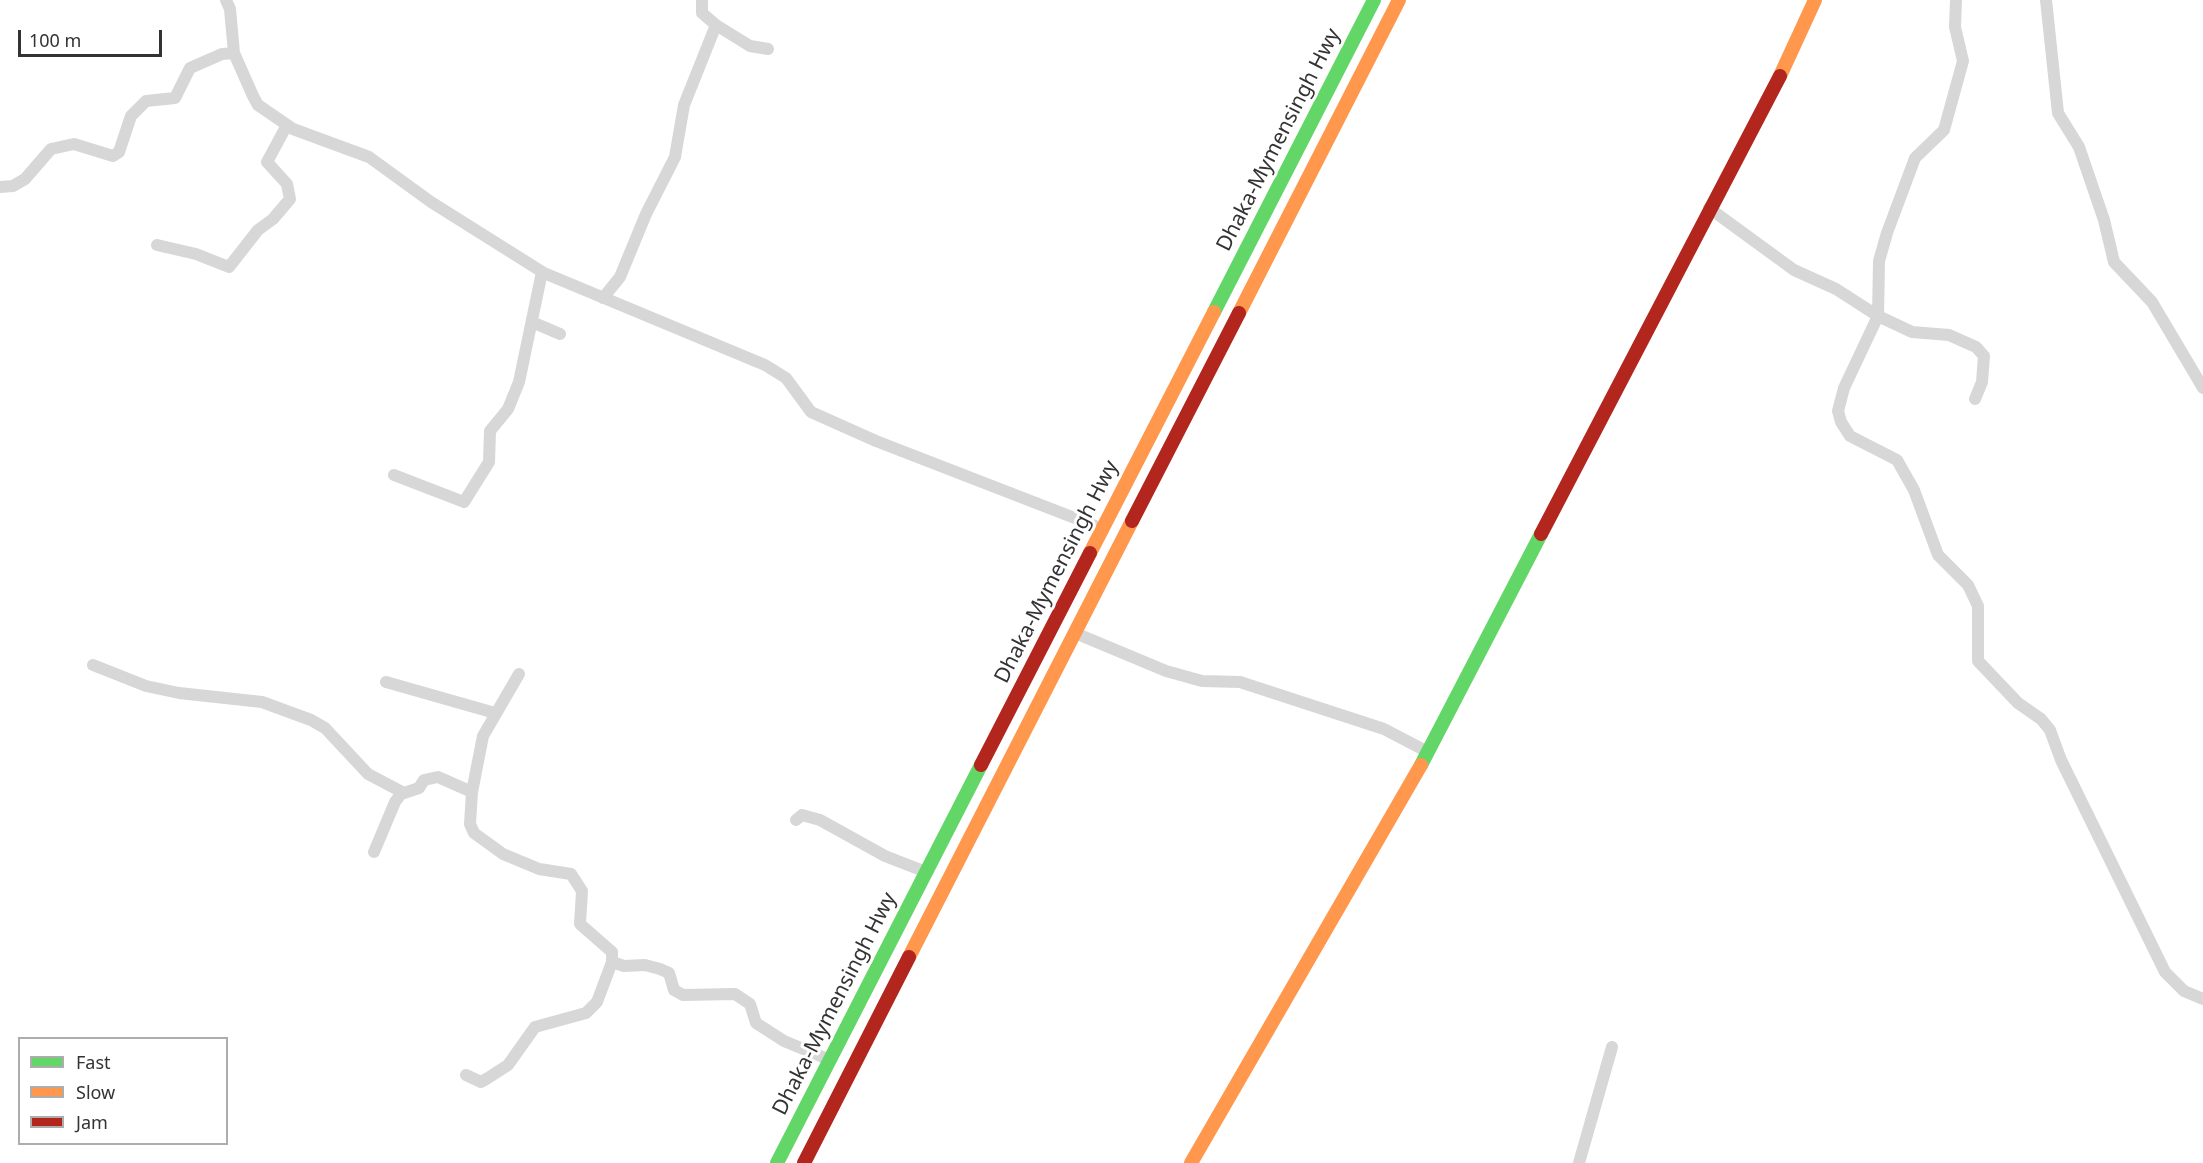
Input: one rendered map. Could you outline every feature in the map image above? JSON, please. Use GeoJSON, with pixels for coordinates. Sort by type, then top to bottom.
{"type":"FeatureCollection","features":[{"type":"Feature","properties":{"kind":"main road","name":"Dhaka-Mymensingh Hwy"},"geometry":{"type":"LineString","coordinates":[[777,1163],[1374,0]]}},
{"type":"Feature","properties":{"kind":"main road","name":"Dhaka-Mymensingh Hwy"},"geometry":{"type":"LineString","coordinates":[[808,1161],[1399,0]]}},
{"type":"Feature","properties":{"kind":"main road"},"geometry":{"type":"LineString","coordinates":[[1191,1163],[1428,752],[1791,54],[1815,0]]}},
{"type":"Feature","properties":{"kind":"street"},"geometry":{"type":"LineString","coordinates":[[226,0],[230,9],[234,53],[258,105],[287,125],[369,157],[431,202],[542,272],[765,365],[786,378],[811,412],[842,427],[1103,529]]}},
{"type":"Feature","properties":{"kind":"street"},"geometry":{"type":"LineString","coordinates":[[1956,0],[1954,27],[1963,61],[1944,129],[1915,159],[1887,233],[1879,261],[1878,316],[1844,388],[1838,411],[1841,422],[1850,436],[1897,460],[1914,490],[1938,555],[1968,585],[1978,606],[1978,661],[2018,703],[2041,719],[2050,730],[2061,760],[2165,972],[2184,991],[2203,999]]}},
{"type":"Feature","properties":{"kind":"street"},"geometry":{"type":"LineString","coordinates":[[2046,0],[2058,112],[2079,147],[2104,220],[2114,262],[2118,270],[2152,302],[2203,388]]}},
{"type":"Feature","properties":{"kind":"street"},"geometry":{"type":"LineString","coordinates":[[702,2],[702,13],[716,25],[750,46],[768,49]]}},
{"type":"Feature","properties":{"kind":"street"},"geometry":{"type":"LineString","coordinates":[[603,298],[620,277],[651,204],[675,157],[684,105],[716,25]]}},
{"type":"Feature","properties":{"kind":"street"},"geometry":{"type":"LineString","coordinates":[[0,187],[13,186],[25,179],[51,149],[74,144],[112,156],[118,152],[131,116],[146,101],[175,98],[190,68],[222,54],[234,53]]}},
{"type":"Feature","properties":{"kind":"street"},"geometry":{"type":"LineString","coordinates":[[158,245],[196,254],[229,267],[258,230],[273,219],[290,199],[287,184],[267,162],[287,125]]}},
{"type":"Feature","properties":{"kind":"street"},"geometry":{"type":"LineString","coordinates":[[1709,208],[1794,270],[1836,289],[1878,316],[1912,332],[1949,335],[1976,347],[1984,356],[1982,382],[1975,399]]}},
{"type":"Feature","properties":{"kind":"street"},"geometry":{"type":"LineString","coordinates":[[394,475],[464,502],[489,462],[490,431],[508,409],[514,396],[542,272]]}},
{"type":"Feature","properties":{"kind":"street"},"geometry":{"type":"LineString","coordinates":[[532,322],[561,334]]}},
{"type":"Feature","properties":{"kind":"street"},"geometry":{"type":"LineString","coordinates":[[1075,633],[1166,671],[1202,681],[1240,682],[1384,729],[1428,752]]}},
{"type":"Feature","properties":{"kind":"street"},"geometry":{"type":"LineString","coordinates":[[93,665],[146,686],[179,693],[262,702],[311,720],[325,728],[368,774],[405,793]]}},
{"type":"Feature","properties":{"kind":"street"},"geometry":{"type":"LineString","coordinates":[[466,1076],[481,1082],[508,1065],[535,1027],[586,1013],[597,1002],[612,962],[612,952],[580,924],[582,891],[578,880],[571,874],[539,869],[489,846],[474,833],[470,824],[472,792],[483,736],[519,674]]}},
{"type":"Feature","properties":{"kind":"street"},"geometry":{"type":"LineString","coordinates":[[386,681],[408,690],[495,713]]}},
{"type":"Feature","properties":{"kind":"street"},"geometry":{"type":"LineString","coordinates":[[374,852],[395,802],[405,793],[418,788],[424,780],[432,776],[472,792]]}},
{"type":"Feature","properties":{"kind":"street"},"geometry":{"type":"LineString","coordinates":[[796,820],[802,815],[820,820],[885,856],[926,872]]}},
{"type":"Feature","properties":{"kind":"street"},"geometry":{"type":"LineString","coordinates":[[612,962],[624,966],[645,965],[669,973],[674,990],[683,995],[735,994],[750,1004],[756,1023],[784,1041],[830,1060]]}},
{"type":"Feature","properties":{"kind":"street"},"geometry":{"type":"LineString","coordinates":[[1579,1163],[1580,1151],[1612,1047]]}},
{"type":"Feature","properties":{"kind":"traffic: fast"},"geometry":{"type":"LineString","coordinates":[[1214,312],[1374,0]]}},
{"type":"Feature","properties":{"kind":"traffic: fast"},"geometry":{"type":"LineString","coordinates":[[1421,765],[1541,534]]}},
{"type":"Feature","properties":{"kind":"traffic: fast"},"geometry":{"type":"LineString","coordinates":[[777,1163],[981,765]]}},
{"type":"Feature","properties":{"kind":"traffic: slow"},"geometry":{"type":"LineString","coordinates":[[1239,313],[1399,0]]}},
{"type":"Feature","properties":{"kind":"traffic: slow"},"geometry":{"type":"LineString","coordinates":[[1780,76],[1815,0]]}},
{"type":"Feature","properties":{"kind":"traffic: slow"},"geometry":{"type":"LineString","coordinates":[[1090,553],[1214,312]]}},
{"type":"Feature","properties":{"kind":"traffic: slow"},"geometry":{"type":"LineString","coordinates":[[909,957],[1132,521]]}},
{"type":"Feature","properties":{"kind":"traffic: slow"},"geometry":{"type":"LineString","coordinates":[[1191,1163],[1421,765]]}},
{"type":"Feature","properties":{"kind":"traffic: jam"},"geometry":{"type":"LineString","coordinates":[[1541,534],[1780,76]]}},
{"type":"Feature","properties":{"kind":"traffic: jam"},"geometry":{"type":"LineString","coordinates":[[1132,521],[1239,313]]}},
{"type":"Feature","properties":{"kind":"traffic: jam"},"geometry":{"type":"LineString","coordinates":[[981,765],[1090,553]]}},
{"type":"Feature","properties":{"kind":"traffic: jam"},"geometry":{"type":"LineString","coordinates":[[804,1163],[909,957]]}}]}
